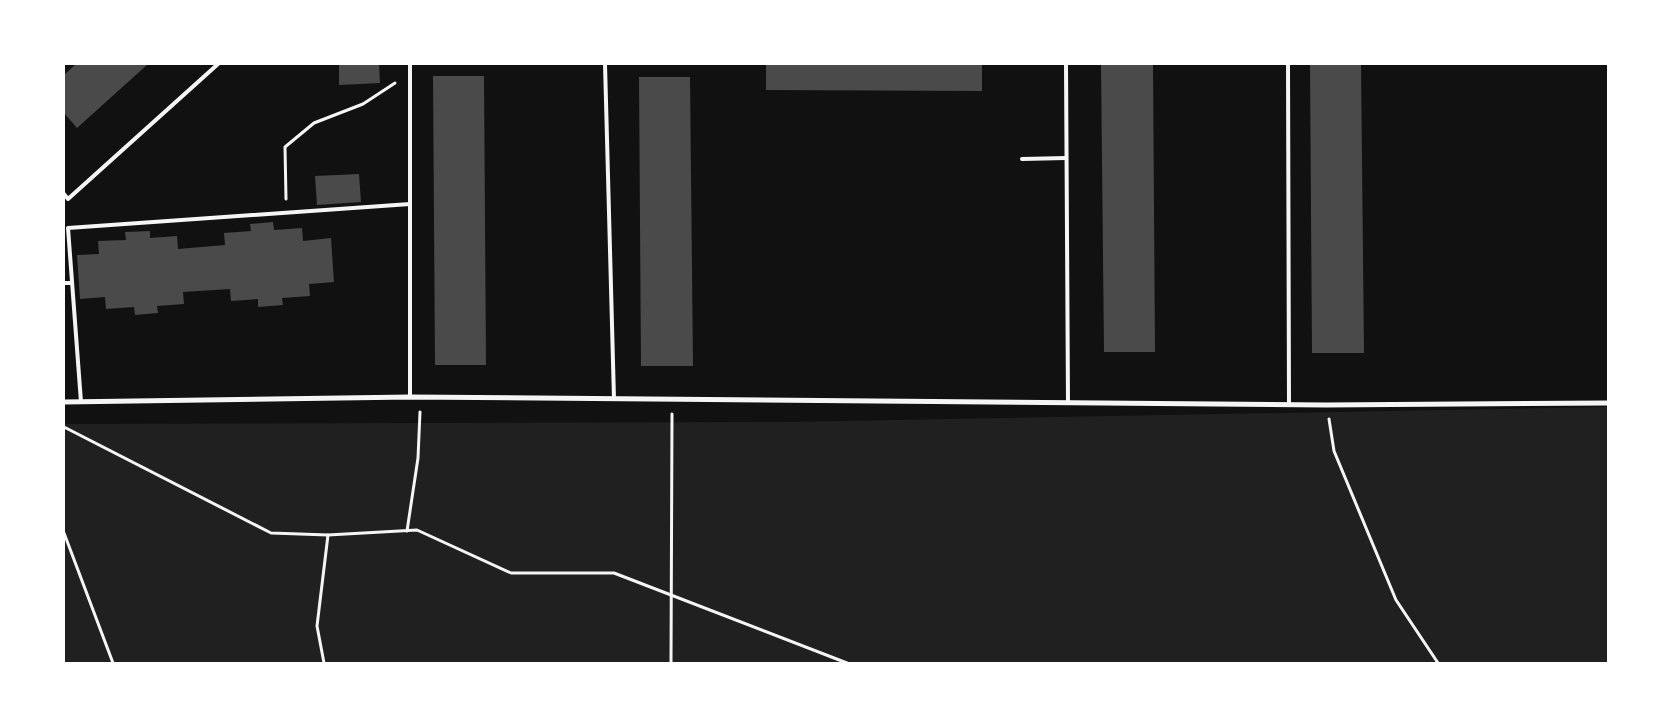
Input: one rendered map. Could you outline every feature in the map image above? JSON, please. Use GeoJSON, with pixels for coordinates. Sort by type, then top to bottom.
{"type":"FeatureCollection","features":[{"type":"Feature","properties":{"kind":"street"},"geometry":{"type":"LineString","coordinates":[[64,402],[420,397],[1289,405],[1608,403]]}},
{"type":"Feature","properties":{"kind":"lane"},"geometry":{"type":"LineString","coordinates":[[64,194],[68,199],[218,64]]}},
{"type":"Feature","properties":{"kind":"lane"},"geometry":{"type":"LineString","coordinates":[[410,64],[410,397]]}},
{"type":"Feature","properties":{"kind":"lane"},"geometry":{"type":"LineString","coordinates":[[606,64],[614,399]]}},
{"type":"Feature","properties":{"kind":"lane"},"geometry":{"type":"LineString","coordinates":[[1066,64],[1068,403]]}},
{"type":"Feature","properties":{"kind":"lane"},"geometry":{"type":"LineString","coordinates":[[1288,64],[1289,405]]}},
{"type":"Feature","properties":{"kind":"lane"},"geometry":{"type":"LineString","coordinates":[[1022,159],[1066,158]]}},
{"type":"Feature","properties":{"kind":"lane"},"geometry":{"type":"LineString","coordinates":[[81,402],[68,228],[410,204]]}},
{"type":"Feature","properties":{"kind":"lane"},"geometry":{"type":"LineString","coordinates":[[64,283],[72,284]]}},
{"type":"Feature","properties":{"kind":"path"},"geometry":{"type":"LineString","coordinates":[[287,213],[285,147],[314,122],[363,104],[410,73]]}},
{"type":"Feature","properties":{"kind":"path"},"geometry":{"type":"LineString","coordinates":[[407,531],[418,458],[420,397]]}},
{"type":"Feature","properties":{"kind":"path"},"geometry":{"type":"LineString","coordinates":[[671,399],[671,663]]}},
{"type":"Feature","properties":{"kind":"path"},"geometry":{"type":"LineString","coordinates":[[1326,405],[1334,451],[1396,600],[1438,663]]}},
{"type":"Feature","properties":{"kind":"path"},"geometry":{"type":"LineString","coordinates":[[64,427],[271,533],[328,535],[417,530],[511,573],[614,573],[848,663]]}},
{"type":"Feature","properties":{"kind":"path"},"geometry":{"type":"LineString","coordinates":[[64,533],[112,663]]}},
{"type":"Feature","properties":{"kind":"path"},"geometry":{"type":"LineString","coordinates":[[324,663],[318,626],[328,535]]}},
{"type":"Feature","properties":{"kind":"shaded area"},"geometry":{"type":"Polygon","coordinates":[[[1608,407],[1608,663],[64,663],[64,424],[785,422],[1608,407]]]}},
{"type":"Feature","properties":{"kind":"building"},"geometry":{"type":"Polygon","coordinates":[[[76,64],[148,64],[77,128],[64,113],[64,75],[76,64]]]}},
{"type":"Feature","properties":{"kind":"building"},"geometry":{"type":"Polygon","coordinates":[[[339,64],[379,64],[380,83],[339,85],[339,64]]]}},
{"type":"Feature","properties":{"kind":"building"},"geometry":{"type":"Polygon","coordinates":[[[766,64],[982,64],[982,91],[766,90],[766,64]]]}},
{"type":"Feature","properties":{"kind":"building"},"geometry":{"type":"Polygon","coordinates":[[[1101,64],[1153,64],[1155,352],[1104,352],[1101,64]]]}},
{"type":"Feature","properties":{"kind":"building"},"geometry":{"type":"Polygon","coordinates":[[[1361,64],[1364,353],[1312,353],[1310,65],[1361,64]]]}},
{"type":"Feature","properties":{"kind":"building"},"geometry":{"type":"Polygon","coordinates":[[[433,76],[484,76],[486,365],[435,365],[433,76]]]}},
{"type":"Feature","properties":{"kind":"building"},"geometry":{"type":"Polygon","coordinates":[[[639,77],[690,77],[693,366],[641,366],[639,77]]]}},
{"type":"Feature","properties":{"kind":"building"},"geometry":{"type":"Polygon","coordinates":[[[359,174],[361,202],[317,205],[315,176],[359,174]]]}},
{"type":"Feature","properties":{"kind":"building"},"geometry":{"type":"Polygon","coordinates":[[[273,222],[274,230],[302,228],[303,241],[331,238],[334,282],[309,284],[310,296],[282,298],[283,305],[258,307],[258,299],[231,301],[230,289],[183,292],[184,304],[157,306],[158,313],[135,315],[134,307],[106,309],[105,297],[80,299],[77,255],[99,254],[98,241],[126,240],[125,232],[150,231],[150,238],[177,236],[178,249],[225,245],[224,233],[251,231],[250,224],[273,222]]]}}]}
